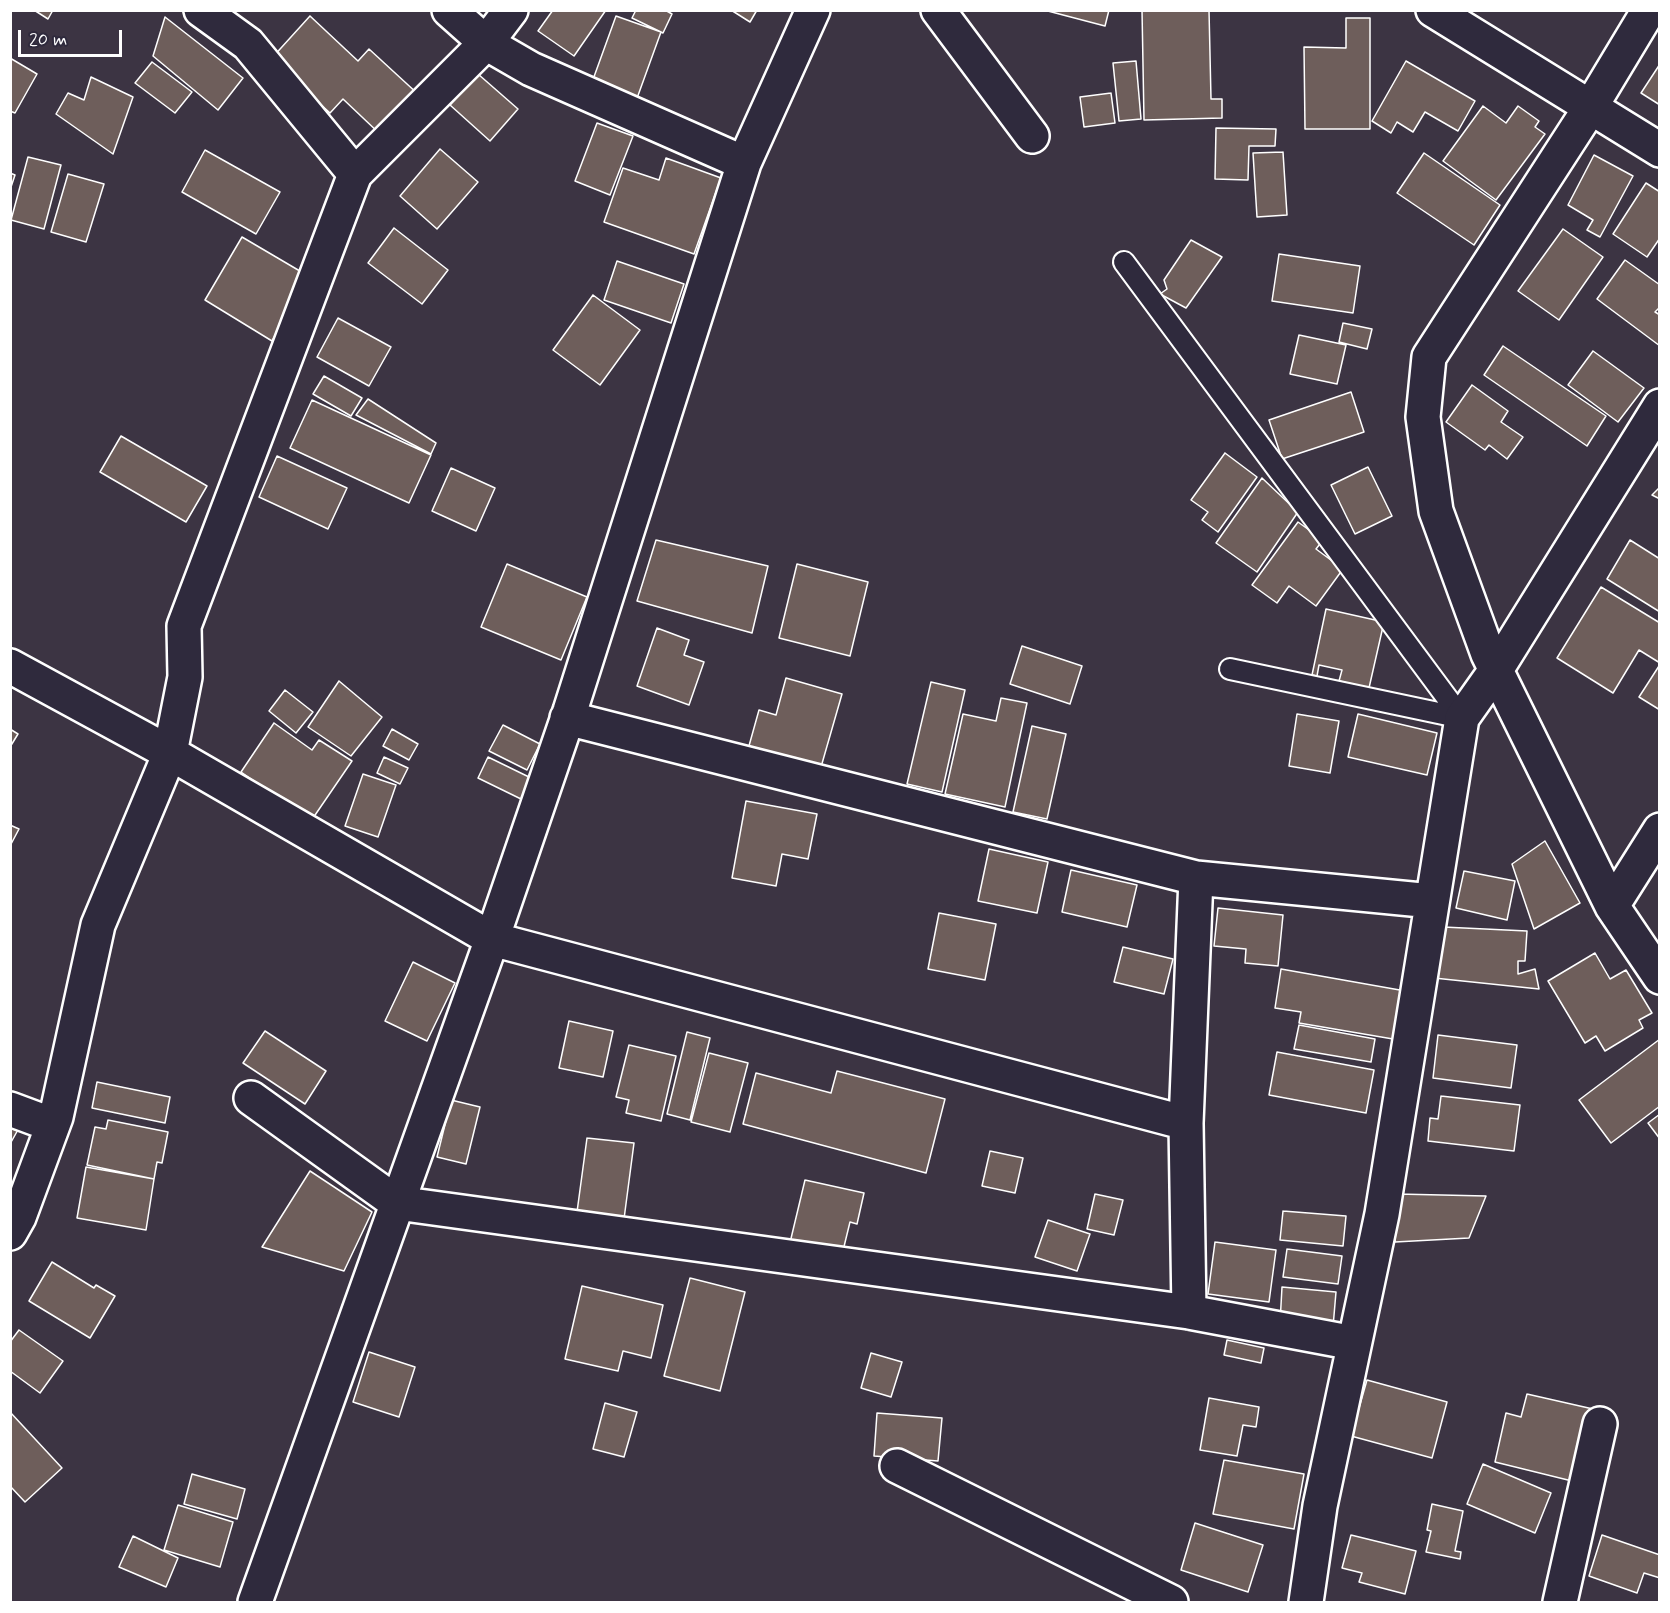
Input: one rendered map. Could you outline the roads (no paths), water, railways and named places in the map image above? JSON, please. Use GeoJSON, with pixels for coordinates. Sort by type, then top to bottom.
{"type":"FeatureCollection","features":[{"type":"Feature","properties":{"kind":"street"},"geometry":{"type":"LineString","coordinates":[[201,10],[248,44],[355,174]]}},
{"type":"Feature","properties":{"kind":"street"},"geometry":{"type":"LineString","coordinates":[[449,10],[486,42],[531,69],[744,163]]}},
{"type":"Feature","properties":{"kind":"street"},"geometry":{"type":"LineString","coordinates":[[10,1233],[19,1217],[53,1125],[98,925],[170,753],[185,678],[184,626],[355,174],[486,42],[511,10]]}},
{"type":"Feature","properties":{"kind":"street"},"geometry":{"type":"LineString","coordinates":[[255,1602],[492,939],[567,718],[744,163],[813,10]]}},
{"type":"Feature","properties":{"kind":"street"},"geometry":{"type":"LineString","coordinates":[[938,10],[1032,136]]}},
{"type":"Feature","properties":{"kind":"street"},"geometry":{"type":"LineString","coordinates":[[1433,10],[1659,150]]}},
{"type":"Feature","properties":{"kind":"street"},"geometry":{"type":"LineString","coordinates":[[1649,10],[1590,108],[1429,357],[1423,417],[1436,511],[1496,670],[1612,906],[1659,976]]}},
{"type":"Feature","properties":{"kind":"street"},"geometry":{"type":"LineString","coordinates":[[1306,1602],[1320,1506],[1382,1214],[1462,718],[1496,670],[1659,406]]}},
{"type":"Feature","properties":{"kind":"street"},"geometry":{"type":"LineString","coordinates":[[10,666],[170,753],[492,939],[1186,1123]]}},
{"type":"Feature","properties":{"kind":"street"},"geometry":{"type":"LineString","coordinates":[[567,718],[1196,878],[1432,902]]}},
{"type":"Feature","properties":{"kind":"street"},"geometry":{"type":"LineString","coordinates":[[1612,906],[1659,830]]}},
{"type":"Feature","properties":{"kind":"street"},"geometry":{"type":"LineString","coordinates":[[1190,1312],[1186,1123],[1196,878]]}},
{"type":"Feature","properties":{"kind":"street"},"geometry":{"type":"LineString","coordinates":[[251,1098],[396,1203],[1190,1312],[1354,1342]]}},
{"type":"Feature","properties":{"kind":"street"},"geometry":{"type":"LineString","coordinates":[[10,1109],[53,1125]]}},
{"type":"Feature","properties":{"kind":"street"},"geometry":{"type":"LineString","coordinates":[[1560,1602],[1600,1424]]}},
{"type":"Feature","properties":{"kind":"street"},"geometry":{"type":"LineString","coordinates":[[897,1466],[1171,1602]]}},
{"type":"Feature","properties":{"kind":"lane"},"geometry":{"type":"LineString","coordinates":[[1124,261],[1462,718]]}},
{"type":"Feature","properties":{"kind":"lane"},"geometry":{"type":"LineString","coordinates":[[1230,669],[1462,718]]}}]}
